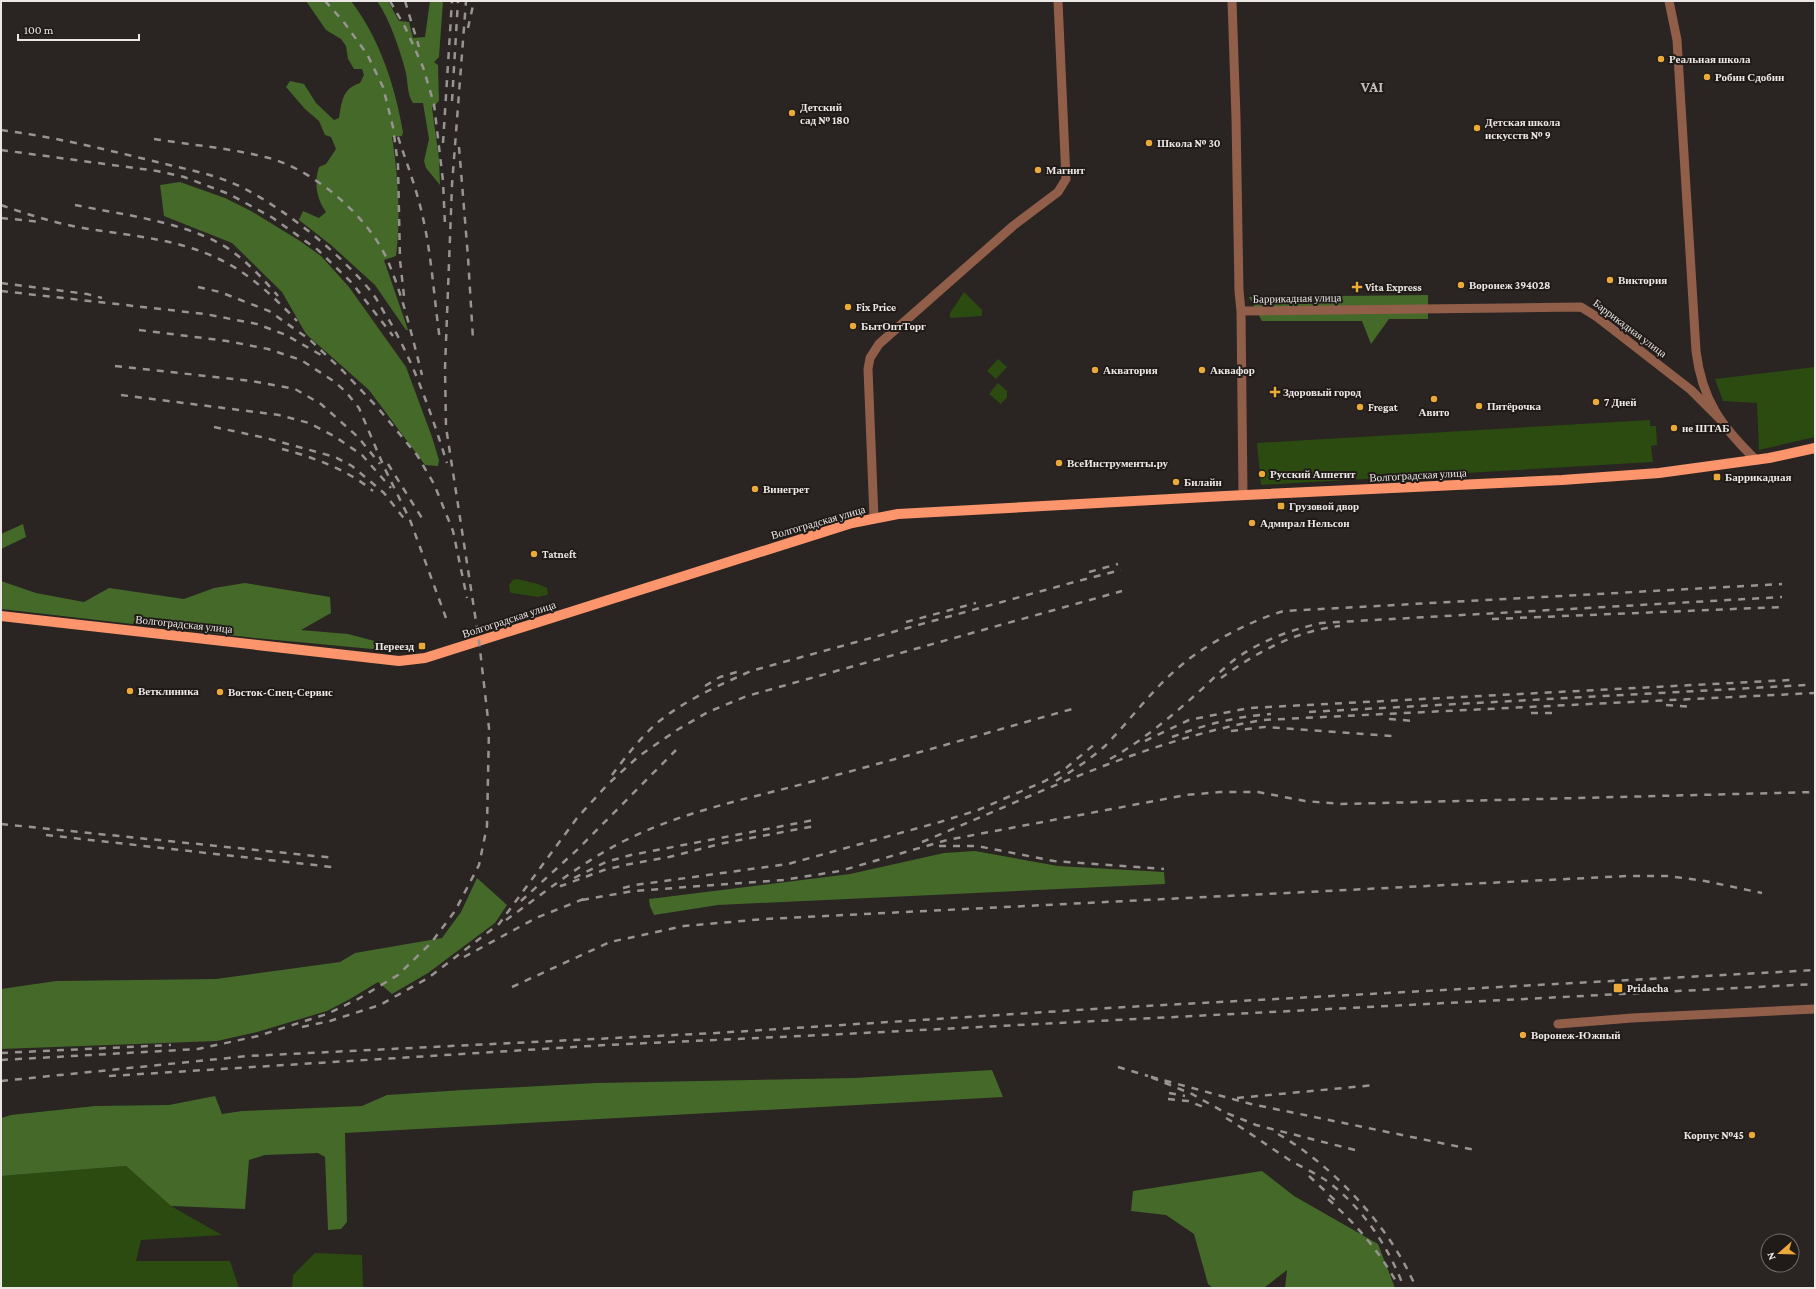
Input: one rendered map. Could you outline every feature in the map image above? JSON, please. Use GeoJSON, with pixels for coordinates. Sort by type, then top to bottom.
{"type":"FeatureCollection","features":[{"type":"Feature","properties":{"kind":"main road","name":"Волгоградская улица"},"geometry":{"type":"LineString","coordinates":[[1,616],[387,660],[425,658],[838,527],[874,518],[906,514],[1562,480],[1659,473],[1756,460],[1815,448]]}},
{"type":"Feature","properties":{"kind":"street"},"geometry":{"type":"LineString","coordinates":[[874,518],[868,369],[873,351],[1013,226],[1058,192],[1066,179],[1058,1]]}},
{"type":"Feature","properties":{"kind":"street"},"geometry":{"type":"LineString","coordinates":[[1232,1],[1239,291],[1241,311],[1243,496]]}},
{"type":"Feature","properties":{"kind":"street","name":"Баррикадная улица"},"geometry":{"type":"LineString","coordinates":[[1669,1],[1677,40],[1698,367],[1708,401],[1739,443],[1756,460]]}},
{"type":"Feature","properties":{"kind":"street","name":"Баррикадная улица"},"geometry":{"type":"LineString","coordinates":[[1241,311],[1581,307],[1616,331],[1691,390],[1721,420]]}},
{"type":"Feature","properties":{"kind":"street"},"geometry":{"type":"LineString","coordinates":[[1558,1024],[1632,1018],[1815,1009]]}},
{"type":"Feature","properties":{"kind":"green space"},"geometry":{"type":"Polygon","coordinates":[[[306,1],[351,1],[370,31],[391,80],[403,132],[402,136],[392,137],[398,196],[398,241],[396,256],[384,260],[408,330],[406,330],[375,285],[331,245],[299,220],[303,211],[319,218],[326,212],[318,196],[316,184],[317,173],[319,167],[326,164],[336,149],[331,137],[325,135],[319,121],[305,109],[286,87],[290,81],[304,84],[316,103],[334,120],[339,118],[342,101],[346,92],[360,83],[364,75],[362,69],[354,69],[348,59],[346,46],[341,39],[326,30],[306,1]]]}},
{"type":"Feature","properties":{"kind":"green space"},"geometry":{"type":"Polygon","coordinates":[[[377,1],[388,1],[399,21],[409,22],[413,38],[425,37],[430,1],[443,1],[439,57],[434,62],[438,65],[439,101],[432,108],[439,159],[440,185],[426,168],[424,161],[429,139],[423,103],[413,103],[411,100],[406,73],[398,45],[386,17],[377,1]]]}},
{"type":"Feature","properties":{"kind":"green space"},"geometry":{"type":"Polygon","coordinates":[[[180,182],[225,198],[251,211],[300,241],[321,256],[349,287],[406,367],[432,437],[439,460],[438,466],[425,465],[369,390],[306,334],[282,292],[232,243],[164,216],[160,185],[180,182]]]}},
{"type":"Feature","properties":{"kind":"green space"},"geometry":{"type":"Polygon","coordinates":[[[964,292],[982,310],[982,316],[950,318],[950,313],[964,292]]]}},
{"type":"Feature","properties":{"kind":"green space"},"geometry":{"type":"Polygon","coordinates":[[[1428,295],[1428,319],[1389,319],[1371,344],[1362,321],[1262,321],[1249,297],[1428,295]]]}},
{"type":"Feature","properties":{"kind":"green space"},"geometry":{"type":"Polygon","coordinates":[[[998,359],[1007,367],[996,379],[987,371],[998,359]]]}},
{"type":"Feature","properties":{"kind":"green space"},"geometry":{"type":"Polygon","coordinates":[[[1815,367],[1815,437],[1759,450],[1757,403],[1723,401],[1715,379],[1815,367]]]}},
{"type":"Feature","properties":{"kind":"green space"},"geometry":{"type":"Polygon","coordinates":[[[998,383],[1007,391],[1007,397],[1001,404],[989,394],[998,383]]]}},
{"type":"Feature","properties":{"kind":"green space"},"geometry":{"type":"Polygon","coordinates":[[[1650,420],[1650,426],[1656,426],[1657,445],[1651,446],[1653,462],[1261,485],[1257,443],[1650,420]]]}},
{"type":"Feature","properties":{"kind":"green space"},"geometry":{"type":"Polygon","coordinates":[[[23,524],[26,537],[1,549],[1,534],[23,524]]]}},
{"type":"Feature","properties":{"kind":"green space"},"geometry":{"type":"Polygon","coordinates":[[[517,579],[538,584],[547,588],[548,593],[547,595],[538,597],[512,593],[510,592],[509,585],[513,580],[517,579]]]}},
{"type":"Feature","properties":{"kind":"green space"},"geometry":{"type":"Polygon","coordinates":[[[1,581],[36,593],[84,602],[109,588],[184,599],[214,588],[245,583],[330,597],[331,613],[301,630],[348,634],[386,644],[383,650],[255,638],[1,609],[1,581]]]}},
{"type":"Feature","properties":{"kind":"green space"},"geometry":{"type":"Polygon","coordinates":[[[552,603],[557,605],[555,610],[530,618],[525,616],[527,611],[552,603]]]}},
{"type":"Feature","properties":{"kind":"green space"},"geometry":{"type":"Polygon","coordinates":[[[975,851],[1058,866],[1164,872],[1165,884],[718,905],[654,915],[650,906],[649,899],[850,874],[944,853],[975,851]]]}},
{"type":"Feature","properties":{"kind":"green space"},"geometry":{"type":"Polygon","coordinates":[[[477,878],[507,905],[495,923],[428,973],[392,994],[378,982],[327,1011],[257,1032],[217,1041],[1,1049],[1,989],[56,981],[216,979],[340,962],[355,953],[442,938],[461,912],[477,878]]]}},
{"type":"Feature","properties":{"kind":"green space"},"geometry":{"type":"Polygon","coordinates":[[[992,1070],[1003,1097],[345,1133],[347,1222],[341,1229],[328,1230],[325,1157],[318,1153],[265,1155],[249,1160],[245,1209],[171,1206],[126,1166],[1,1176],[1,1118],[11,1115],[95,1106],[169,1105],[215,1096],[222,1114],[242,1111],[362,1106],[387,1095],[463,1090],[596,1083],[854,1078],[992,1070]]]}},
{"type":"Feature","properties":{"kind":"green space"},"geometry":{"type":"Polygon","coordinates":[[[126,1166],[171,1206],[222,1235],[141,1240],[136,1261],[230,1261],[239,1288],[1,1288],[1,1176],[126,1166]]]}},
{"type":"Feature","properties":{"kind":"green space"},"geometry":{"type":"Polygon","coordinates":[[[1262,1171],[1294,1196],[1378,1244],[1395,1288],[1285,1288],[1287,1270],[1264,1288],[1213,1288],[1208,1284],[1194,1234],[1166,1215],[1131,1211],[1133,1191],[1262,1171]]]}},
{"type":"Feature","properties":{"kind":"green space"},"geometry":{"type":"Polygon","coordinates":[[[315,1253],[362,1255],[363,1288],[292,1288],[293,1275],[315,1253]]]}},
{"type":"Feature","properties":{"kind":"railway"},"geometry":{"type":"LineString","coordinates":[[325,1],[343,21],[367,54],[383,87],[393,127],[398,165],[400,260],[404,296]]}},
{"type":"Feature","properties":{"kind":"railway"},"geometry":{"type":"LineString","coordinates":[[390,1],[405,27],[423,67],[434,104],[443,181],[445,225]]}},
{"type":"Feature","properties":{"kind":"railway"},"geometry":{"type":"LineString","coordinates":[[405,1],[419,47]]}},
{"type":"Feature","properties":{"kind":"railway"},"geometry":{"type":"LineString","coordinates":[[443,143],[452,1]]}},
{"type":"Feature","properties":{"kind":"railway"},"geometry":{"type":"LineString","coordinates":[[452,101],[458,1]]}},
{"type":"Feature","properties":{"kind":"railway"},"geometry":{"type":"LineString","coordinates":[[1,1060],[198,1049],[258,1036],[327,1014],[358,999],[398,975],[431,943],[455,911],[479,865],[487,826],[489,728],[479,641],[446,427],[445,368],[452,185],[466,1]]}},
{"type":"Feature","properties":{"kind":"railway"},"geometry":{"type":"LineString","coordinates":[[468,28],[474,1]]}},
{"type":"Feature","properties":{"kind":"railway"},"geometry":{"type":"LineString","coordinates":[[1,130],[81,144],[214,176],[245,189],[279,209],[331,250],[361,279],[377,300],[407,354],[415,372],[447,463]]}},
{"type":"Feature","properties":{"kind":"railway"},"geometry":{"type":"LineString","coordinates":[[398,137],[421,208],[431,263],[440,340]]}},
{"type":"Feature","properties":{"kind":"railway"},"geometry":{"type":"LineString","coordinates":[[154,139],[251,154],[283,163],[301,171],[319,183],[352,210],[378,242],[393,273],[411,331],[422,375]]}},
{"type":"Feature","properties":{"kind":"railway"},"geometry":{"type":"LineString","coordinates":[[459,147],[473,339]]}},
{"type":"Feature","properties":{"kind":"railway"},"geometry":{"type":"LineString","coordinates":[[1,150],[157,171],[184,177],[229,194],[273,218],[318,250],[352,283],[393,336]]}},
{"type":"Feature","properties":{"kind":"railway"},"geometry":{"type":"LineString","coordinates":[[1,205],[59,223],[140,236],[199,251],[219,259],[251,278],[297,321]]}},
{"type":"Feature","properties":{"kind":"railway"},"geometry":{"type":"LineString","coordinates":[[75,205],[159,222],[202,235],[221,244],[237,255],[248,264],[278,296]]}},
{"type":"Feature","properties":{"kind":"railway"},"geometry":{"type":"LineString","coordinates":[[1,218],[42,222]]}},
{"type":"Feature","properties":{"kind":"railway"},"geometry":{"type":"LineString","coordinates":[[1,283],[87,294],[102,298]]}},
{"type":"Feature","properties":{"kind":"railway"},"geometry":{"type":"LineString","coordinates":[[198,287],[220,292],[269,311],[309,339],[343,371],[378,408],[417,455],[434,484],[453,531],[467,598]]}},
{"type":"Feature","properties":{"kind":"railway"},"geometry":{"type":"LineString","coordinates":[[1,291],[205,314],[257,324],[286,335],[321,355]]}},
{"type":"Feature","properties":{"kind":"railway"},"geometry":{"type":"LineString","coordinates":[[139,330],[227,341],[268,349],[301,360],[335,382],[346,392],[359,408],[384,467],[410,520],[446,618]]}},
{"type":"Feature","properties":{"kind":"railway"},"geometry":{"type":"LineString","coordinates":[[115,366],[252,381],[295,389],[321,404],[358,437],[380,464]]}},
{"type":"Feature","properties":{"kind":"railway"},"geometry":{"type":"LineString","coordinates":[[121,395],[279,415],[309,423],[334,436],[362,455],[391,488]]}},
{"type":"Feature","properties":{"kind":"railway"},"geometry":{"type":"LineString","coordinates":[[214,427],[266,438],[335,457],[352,466],[384,493],[406,521]]}},
{"type":"Feature","properties":{"kind":"railway"},"geometry":{"type":"LineString","coordinates":[[282,449],[330,465],[363,483],[373,491]]}},
{"type":"Feature","properties":{"kind":"railway"},"geometry":{"type":"LineString","coordinates":[[388,464],[425,523]]}},
{"type":"Feature","properties":{"kind":"railway"},"geometry":{"type":"LineString","coordinates":[[1089,572],[1118,564]]}},
{"type":"Feature","properties":{"kind":"railway"},"geometry":{"type":"LineString","coordinates":[[612,775],[630,751],[666,716],[697,697],[751,671],[1121,570]]}},
{"type":"Feature","properties":{"kind":"railway"},"geometry":{"type":"LineString","coordinates":[[1056,781],[1088,760],[1106,745],[1163,682],[1194,655],[1232,632],[1284,611],[1782,584]]}},
{"type":"Feature","properties":{"kind":"railway"},"geometry":{"type":"LineString","coordinates":[[302,1027],[330,1021],[380,1005],[428,978],[499,924],[577,818],[608,784],[639,756],[677,730],[708,712],[747,696],[1122,591]]}},
{"type":"Feature","properties":{"kind":"railway"},"geometry":{"type":"LineString","coordinates":[[1110,759],[1143,738],[1229,664],[1244,653],[1276,637],[1321,623],[1782,597]]}},
{"type":"Feature","properties":{"kind":"railway"},"geometry":{"type":"LineString","coordinates":[[906,622],[976,603]]}},
{"type":"Feature","properties":{"kind":"railway"},"geometry":{"type":"LineString","coordinates":[[1492,619],[1782,607]]}},
{"type":"Feature","properties":{"kind":"railway"},"geometry":{"type":"LineString","coordinates":[[1221,678],[1248,660],[1277,644],[1307,633],[1340,626]]}},
{"type":"Feature","properties":{"kind":"railway"},"geometry":{"type":"LineString","coordinates":[[705,686],[720,677],[737,672]]}},
{"type":"Feature","properties":{"kind":"railway"},"geometry":{"type":"LineString","coordinates":[[1145,741],[1189,720],[1249,708],[1790,680]]}},
{"type":"Feature","properties":{"kind":"railway"},"geometry":{"type":"LineString","coordinates":[[1309,712],[1807,685]]}},
{"type":"Feature","properties":{"kind":"railway"},"geometry":{"type":"LineString","coordinates":[[922,842],[1047,789],[1131,756],[1174,741],[1218,729],[1262,720],[1815,693]]}},
{"type":"Feature","properties":{"kind":"railway"},"geometry":{"type":"LineString","coordinates":[[1666,705],[1694,707]]}},
{"type":"Feature","properties":{"kind":"railway"},"geometry":{"type":"LineString","coordinates":[[506,920],[593,858],[647,830],[671,821],[718,806],[880,763],[1076,708]]}},
{"type":"Feature","properties":{"kind":"railway"},"geometry":{"type":"LineString","coordinates":[[1531,713],[1553,713]]}},
{"type":"Feature","properties":{"kind":"railway"},"geometry":{"type":"LineString","coordinates":[[1172,737],[1221,722],[1271,714]]}},
{"type":"Feature","properties":{"kind":"railway"},"geometry":{"type":"LineString","coordinates":[[1389,719],[1414,721]]}},
{"type":"Feature","properties":{"kind":"railway"},"geometry":{"type":"LineString","coordinates":[[1231,731],[1264,727],[1393,736]]}},
{"type":"Feature","properties":{"kind":"railway"},"geometry":{"type":"LineString","coordinates":[[623,888],[635,885],[788,864],[940,822],[978,810],[1045,781],[1066,768],[1096,743]]}},
{"type":"Feature","properties":{"kind":"railway"},"geometry":{"type":"LineString","coordinates":[[521,901],[578,849],[676,750]]}},
{"type":"Feature","properties":{"kind":"railway"},"geometry":{"type":"LineString","coordinates":[[582,900],[633,891],[783,880],[840,871],[947,840],[1186,795],[1220,792],[1258,792],[1305,801],[1341,804],[1815,792]]}},
{"type":"Feature","properties":{"kind":"railway"},"geometry":{"type":"LineString","coordinates":[[574,878],[606,862],[631,855],[814,820]]}},
{"type":"Feature","properties":{"kind":"railway"},"geometry":{"type":"LineString","coordinates":[[1,824],[335,858]]}},
{"type":"Feature","properties":{"kind":"railway"},"geometry":{"type":"LineString","coordinates":[[562,885],[561,886],[604,870],[625,865],[669,857],[724,843],[815,826]]}},
{"type":"Feature","properties":{"kind":"railway"},"geometry":{"type":"LineString","coordinates":[[46,835],[332,867]]}},
{"type":"Feature","properties":{"kind":"railway"},"geometry":{"type":"LineString","coordinates":[[939,846],[977,846],[1054,861],[1164,869]]}},
{"type":"Feature","properties":{"kind":"railway"},"geometry":{"type":"LineString","coordinates":[[512,987],[610,942],[684,926],[765,919],[1627,876],[1668,876],[1705,881],[1762,893]]}},
{"type":"Feature","properties":{"kind":"railway"},"geometry":{"type":"LineString","coordinates":[[464,957],[536,918],[586,898]]}},
{"type":"Feature","properties":{"kind":"railway"},"geometry":{"type":"LineString","coordinates":[[1,1081],[248,1056],[716,1033],[1109,1008],[1815,970]]}},
{"type":"Feature","properties":{"kind":"railway"},"geometry":{"type":"LineString","coordinates":[[109,1076],[606,1045],[1815,984]]}},
{"type":"Feature","properties":{"kind":"railway"},"geometry":{"type":"LineString","coordinates":[[1,1053],[171,1045]]}},
{"type":"Feature","properties":{"kind":"railway"},"geometry":{"type":"LineString","coordinates":[[1118,1067],[1148,1076]]}},
{"type":"Feature","properties":{"kind":"railway"},"geometry":{"type":"LineString","coordinates":[[1355,1150],[1256,1125],[1224,1112],[1192,1094],[1148,1076],[1251,1104],[1475,1150]]}},
{"type":"Feature","properties":{"kind":"railway"},"geometry":{"type":"LineString","coordinates":[[1237,1098],[1375,1085]]}},
{"type":"Feature","properties":{"kind":"railway"},"geometry":{"type":"LineString","coordinates":[[1169,1093],[1185,1096]]}},
{"type":"Feature","properties":{"kind":"railway"},"geometry":{"type":"LineString","coordinates":[[1168,1099],[1188,1101],[1206,1108]]}},
{"type":"Feature","properties":{"kind":"railway"},"geometry":{"type":"LineString","coordinates":[[1226,1118],[1290,1160],[1327,1181],[1340,1191],[1363,1215],[1373,1229],[1391,1258],[1404,1288]]}},
{"type":"Feature","properties":{"kind":"railway"},"geometry":{"type":"LineString","coordinates":[[1278,1134],[1299,1147],[1319,1163],[1359,1200],[1392,1243],[1416,1288]]}},
{"type":"Feature","properties":{"kind":"railway"},"geometry":{"type":"LineString","coordinates":[[1309,1176],[1337,1202]]}},
{"type":"Feature","properties":{"kind":"railway"},"geometry":{"type":"LineString","coordinates":[[1328,1199],[1366,1238],[1383,1260],[1397,1283]]}},
{"type":"Feature","properties":{"kind":"place","name":"Реальная школа"},"geometry":{"type":"Point","coordinates":[1661,59]}},
{"type":"Feature","properties":{"kind":"place","name":"Робин Сдобин"},"geometry":{"type":"Point","coordinates":[1707,77]}},
{"type":"Feature","properties":{"kind":"place","name":"Детский сад № 180"},"geometry":{"type":"Point","coordinates":[792,113]}},
{"type":"Feature","properties":{"kind":"place","name":"Детская школа искусств № 9"},"geometry":{"type":"Point","coordinates":[1477,128]}},
{"type":"Feature","properties":{"kind":"place","name":"Школа № 30"},"geometry":{"type":"Point","coordinates":[1149,143]}},
{"type":"Feature","properties":{"kind":"place","name":"Магнит"},"geometry":{"type":"Point","coordinates":[1038,170]}},
{"type":"Feature","properties":{"kind":"place","name":"Виктория"},"geometry":{"type":"Point","coordinates":[1610,280]}},
{"type":"Feature","properties":{"kind":"place","name":"Воронеж 394028"},"geometry":{"type":"Point","coordinates":[1461,285]}},
{"type":"Feature","properties":{"kind":"place","name":"Vita Express"},"geometry":{"type":"Point","coordinates":[1357,287]}},
{"type":"Feature","properties":{"kind":"place","name":"Fix Price"},"geometry":{"type":"Point","coordinates":[848,307]}},
{"type":"Feature","properties":{"kind":"place","name":"БытОптТорг"},"geometry":{"type":"Point","coordinates":[853,326]}},
{"type":"Feature","properties":{"kind":"place","name":"Акватория"},"geometry":{"type":"Point","coordinates":[1095,370]}},
{"type":"Feature","properties":{"kind":"place","name":"Аквафор"},"geometry":{"type":"Point","coordinates":[1202,370]}},
{"type":"Feature","properties":{"kind":"place","name":"Здоровый город"},"geometry":{"type":"Point","coordinates":[1275,392]}},
{"type":"Feature","properties":{"kind":"place","name":"Авито"},"geometry":{"type":"Point","coordinates":[1434,399]}},
{"type":"Feature","properties":{"kind":"place","name":"7 Дней"},"geometry":{"type":"Point","coordinates":[1596,402]}},
{"type":"Feature","properties":{"kind":"place","name":"Пятёрочка"},"geometry":{"type":"Point","coordinates":[1479,406]}},
{"type":"Feature","properties":{"kind":"place","name":"Fregat"},"geometry":{"type":"Point","coordinates":[1360,407]}},
{"type":"Feature","properties":{"kind":"place","name":"не ШТАБ"},"geometry":{"type":"Point","coordinates":[1674,428]}},
{"type":"Feature","properties":{"kind":"place","name":"ВсеИнструменты.ру"},"geometry":{"type":"Point","coordinates":[1059,463]}},
{"type":"Feature","properties":{"kind":"place","name":"Русский Аппетит"},"geometry":{"type":"Point","coordinates":[1262,474]}},
{"type":"Feature","properties":{"kind":"place","name":"Баррикадная"},"geometry":{"type":"Point","coordinates":[1717,477]}},
{"type":"Feature","properties":{"kind":"place","name":"Билайн"},"geometry":{"type":"Point","coordinates":[1176,482]}},
{"type":"Feature","properties":{"kind":"place","name":"Винегрет"},"geometry":{"type":"Point","coordinates":[755,489]}},
{"type":"Feature","properties":{"kind":"place","name":"Грузовой двор"},"geometry":{"type":"Point","coordinates":[1281,506]}},
{"type":"Feature","properties":{"kind":"place","name":"Адмирал Нельсон"},"geometry":{"type":"Point","coordinates":[1252,523]}},
{"type":"Feature","properties":{"kind":"place","name":"Tatneft"},"geometry":{"type":"Point","coordinates":[534,554]}},
{"type":"Feature","properties":{"kind":"place","name":"Переезд"},"geometry":{"type":"Point","coordinates":[422,646]}},
{"type":"Feature","properties":{"kind":"place","name":"Ветклиника"},"geometry":{"type":"Point","coordinates":[130,691]}},
{"type":"Feature","properties":{"kind":"place","name":"Восток-Спец-Сервис"},"geometry":{"type":"Point","coordinates":[220,692]}},
{"type":"Feature","properties":{"kind":"place","name":"Pridacha"},"geometry":{"type":"Point","coordinates":[1618,988]}},
{"type":"Feature","properties":{"kind":"place","name":"Воронеж-Южный"},"geometry":{"type":"Point","coordinates":[1523,1035]}},
{"type":"Feature","properties":{"kind":"place","name":"Корпус №45"},"geometry":{"type":"Point","coordinates":[1752,1135]}},
{"type":"Feature","properties":{"kind":"district","name":"VAI"},"geometry":{"type":"Point","coordinates":[1372,87]}}]}
